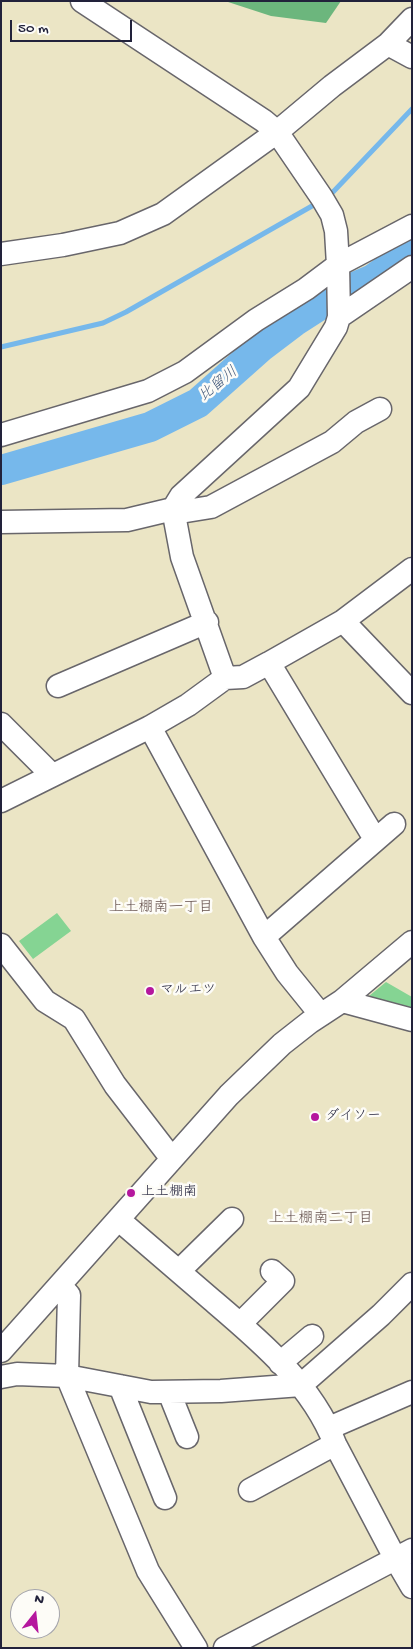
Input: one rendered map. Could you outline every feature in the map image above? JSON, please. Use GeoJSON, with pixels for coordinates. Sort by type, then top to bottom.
{"type":"FeatureCollection","features":[{"type":"Feature","properties":{"kind":"street"},"geometry":{"type":"LineString","coordinates":[[82,1],[264,121],[277,132],[332,215],[336,231],[339,312],[336,328],[299,388],[181,496],[173,511],[182,556],[207,622],[225,678]]}},
{"type":"Feature","properties":{"kind":"street"},"geometry":{"type":"LineString","coordinates":[[1,254],[63,245],[120,233],[163,214],[277,132],[332,86],[388,44],[412,19]]}},
{"type":"Feature","properties":{"kind":"street"},"geometry":{"type":"LineString","coordinates":[[388,44],[412,57]]}},
{"type":"Feature","properties":{"kind":"street"},"geometry":{"type":"LineString","coordinates":[[1,436],[148,391],[185,372],[256,320],[338,268],[412,226]]}},
{"type":"Feature","properties":{"kind":"street"},"geometry":{"type":"LineString","coordinates":[[339,312],[412,267]]}},
{"type":"Feature","properties":{"kind":"street"},"geometry":{"type":"LineString","coordinates":[[1,522],[127,520],[173,511],[211,507],[332,442],[356,422],[380,409]]}},
{"type":"Feature","properties":{"kind":"street"},"geometry":{"type":"LineString","coordinates":[[1,801],[150,727],[188,704],[225,678],[243,676],[269,663],[343,621],[412,569]]}},
{"type":"Feature","properties":{"kind":"street"},"geometry":{"type":"LineString","coordinates":[[343,621],[412,693]]}},
{"type":"Feature","properties":{"kind":"street"},"geometry":{"type":"LineString","coordinates":[[58,686],[207,622]]}},
{"type":"Feature","properties":{"kind":"street"},"geometry":{"type":"LineString","coordinates":[[269,663],[375,839]]}},
{"type":"Feature","properties":{"kind":"street"},"geometry":{"type":"LineString","coordinates":[[1,724],[52,775]]}},
{"type":"Feature","properties":{"kind":"street"},"geometry":{"type":"LineString","coordinates":[[150,727],[264,937],[287,973],[320,1015]]}},
{"type":"Feature","properties":{"kind":"street"},"geometry":{"type":"LineString","coordinates":[[264,937],[394,824]]}},
{"type":"Feature","properties":{"kind":"street"},"geometry":{"type":"LineString","coordinates":[[1,1351],[229,1095],[282,1044],[342,1001],[412,942]]}},
{"type":"Feature","properties":{"kind":"street"},"geometry":{"type":"LineString","coordinates":[[1,945],[44,1001],[74,1019],[115,1085],[172,1159]]}},
{"type":"Feature","properties":{"kind":"street"},"geometry":{"type":"LineString","coordinates":[[342,1001],[412,1020]]}},
{"type":"Feature","properties":{"kind":"street"},"geometry":{"type":"LineString","coordinates":[[178,1271],[232,1219]]}},
{"type":"Feature","properties":{"kind":"street"},"geometry":{"type":"LineString","coordinates":[[118,1220],[240,1324],[300,1385],[403,1554],[412,1587]]}},
{"type":"Feature","properties":{"kind":"street"},"geometry":{"type":"LineString","coordinates":[[240,1324],[283,1280]]}},
{"type":"Feature","properties":{"kind":"street"},"geometry":{"type":"LineString","coordinates":[[1,1377],[17,1374],[67,1376],[151,1392],[221,1391],[300,1385],[381,1315],[412,1284]]}},
{"type":"Feature","properties":{"kind":"street"},"geometry":{"type":"LineString","coordinates":[[60,1286],[69,1295],[67,1376],[148,1571],[196,1648]]}},
{"type":"Feature","properties":{"kind":"street"},"geometry":{"type":"LineString","coordinates":[[280,1363],[312,1336]]}},
{"type":"Feature","properties":{"kind":"street"},"geometry":{"type":"LineString","coordinates":[[120,1386],[165,1498]]}},
{"type":"Feature","properties":{"kind":"street"},"geometry":{"type":"LineString","coordinates":[[168,1392],[187,1437]]}},
{"type":"Feature","properties":{"kind":"street"},"geometry":{"type":"LineString","coordinates":[[250,1490],[332,1436],[412,1392]]}},
{"type":"Feature","properties":{"kind":"street"},"geometry":{"type":"LineString","coordinates":[[231,1646],[403,1554]]}},
{"type":"Feature","properties":{"kind":"green space"},"geometry":{"type":"Polygon","coordinates":[[[225,1],[341,1],[326,23],[271,16],[225,1]]]}},
{"type":"Feature","properties":{"kind":"green space"},"geometry":{"type":"Polygon","coordinates":[[[57,913],[71,931],[33,959],[19,941],[57,913]]]}},
{"type":"Feature","properties":{"kind":"green space"},"geometry":{"type":"Polygon","coordinates":[[[386,982],[412,997],[412,1016],[371,1006],[369,996],[386,982]]]}},
{"type":"Feature","properties":{"kind":"waterway"},"geometry":{"type":"LineString","coordinates":[[328,196],[412,109]]}},
{"type":"Feature","properties":{"kind":"waterway"},"geometry":{"type":"LineString","coordinates":[[1,347],[103,323],[126,312],[319,202]]}},
{"type":"Feature","properties":{"kind":"waterway","name":"比留川"},"geometry":{"type":"LineString","coordinates":[[1,470],[150,427],[198,403],[261,347],[294,322],[336,295],[373,279],[412,251]]}},
{"type":"Feature","properties":{"kind":"place","name":"マルエツ"},"geometry":{"type":"Point","coordinates":[150,991]}},
{"type":"Feature","properties":{"kind":"place","name":"ダイソー"},"geometry":{"type":"Point","coordinates":[315,1117]}},
{"type":"Feature","properties":{"kind":"place","name":"上土棚南"},"geometry":{"type":"Point","coordinates":[131,1193]}},
{"type":"Feature","properties":{"kind":"district","name":"上土棚南一丁目"},"geometry":{"type":"Point","coordinates":[161,909]}},
{"type":"Feature","properties":{"kind":"district","name":"上土棚南二丁目"},"geometry":{"type":"Point","coordinates":[321,1220]}}]}
